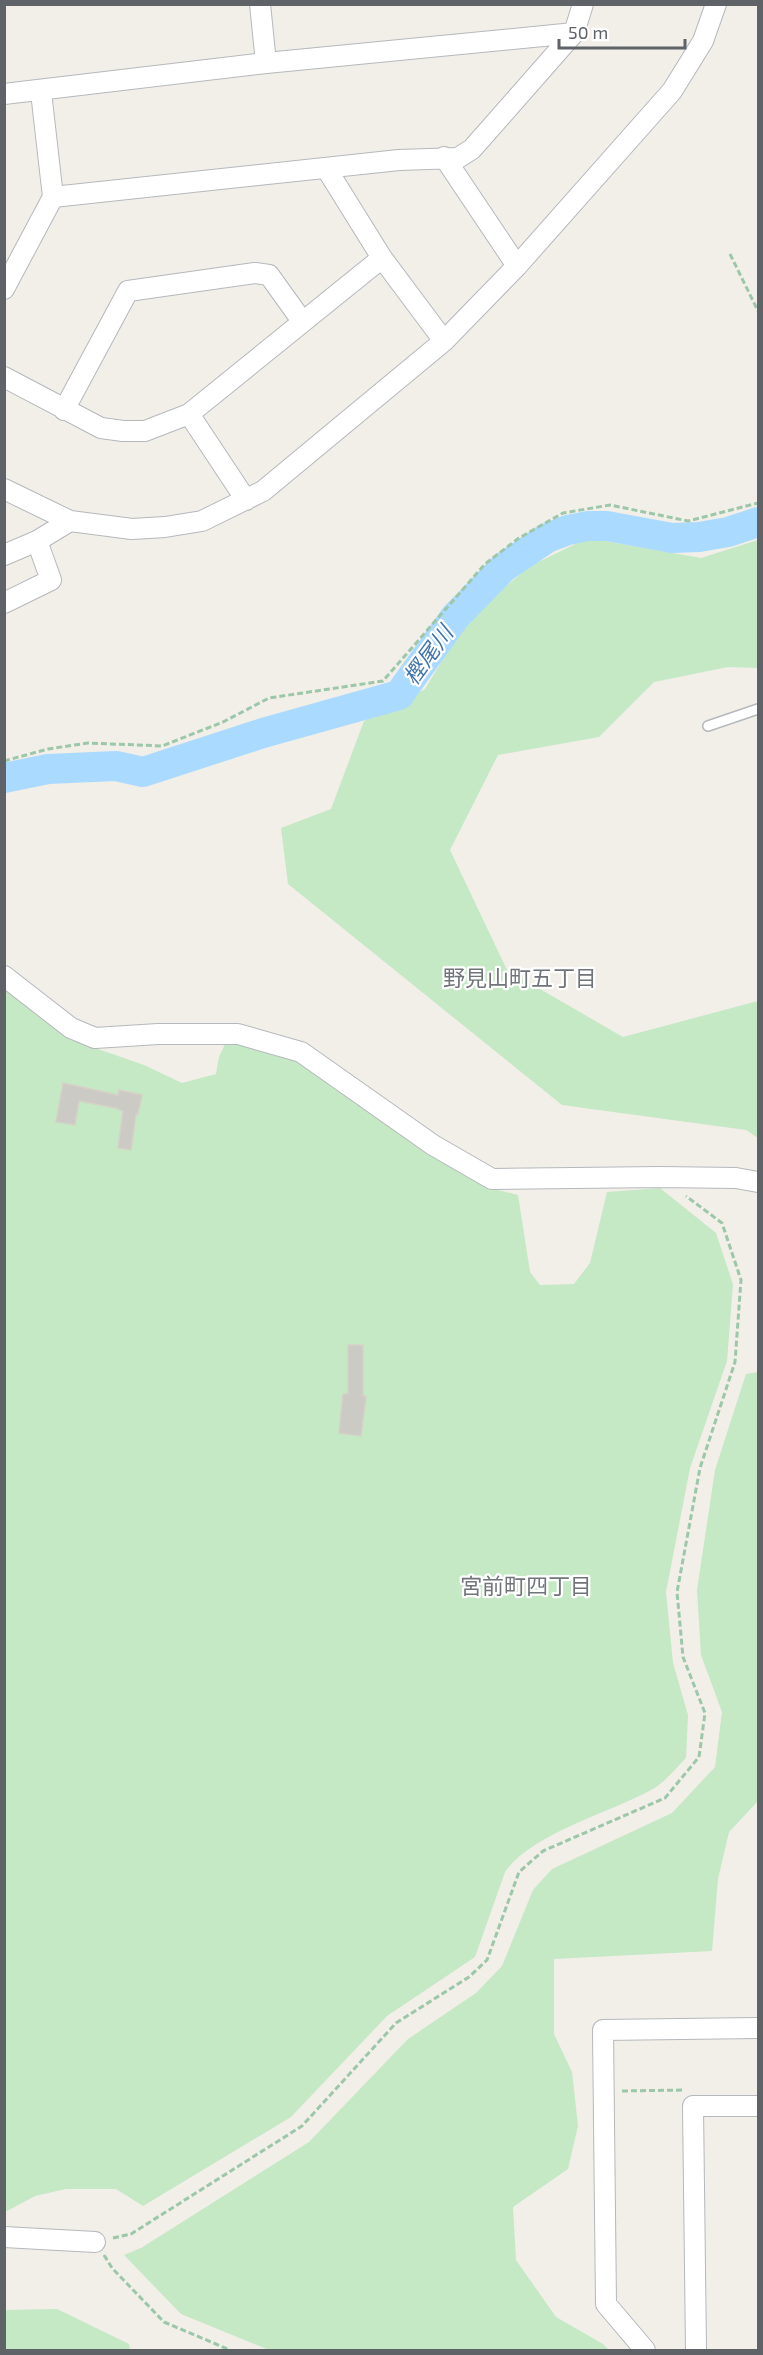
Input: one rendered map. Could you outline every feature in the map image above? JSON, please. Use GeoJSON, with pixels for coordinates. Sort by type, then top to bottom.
{"type":"FeatureCollection","features":[{"type":"Feature","properties":{"kind":"street"},"geometry":{"type":"LineString","coordinates":[[260,4],[266,63]]}},
{"type":"Feature","properties":{"kind":"street"},"geometry":{"type":"LineString","coordinates":[[53,197],[326,168],[444,157],[458,158],[472,149],[574,33],[583,4]]}},
{"type":"Feature","properties":{"kind":"street"},"geometry":{"type":"LineString","coordinates":[[4,489],[70,521],[132,529],[165,527],[202,520],[263,491],[444,341],[517,266],[672,91],[703,41],[716,4]]}},
{"type":"Feature","properties":{"kind":"street"},"geometry":{"type":"LineString","coordinates":[[4,94],[41,92],[266,63],[574,33]]}},
{"type":"Feature","properties":{"kind":"street"},"geometry":{"type":"LineString","coordinates":[[4,289],[53,197],[41,92]]}},
{"type":"Feature","properties":{"kind":"street"},"geometry":{"type":"LineString","coordinates":[[444,157],[517,266]]}},
{"type":"Feature","properties":{"kind":"street"},"geometry":{"type":"LineString","coordinates":[[326,168],[382,258],[444,341]]}},
{"type":"Feature","properties":{"kind":"street"},"geometry":{"type":"LineString","coordinates":[[4,377],[101,428],[123,431],[145,430],[189,414],[382,258]]}},
{"type":"Feature","properties":{"kind":"street"},"geometry":{"type":"LineString","coordinates":[[64,410],[128,291],[255,273],[269,275],[302,321]]}},
{"type":"Feature","properties":{"kind":"street"},"geometry":{"type":"LineString","coordinates":[[189,414],[246,500]]}},
{"type":"Feature","properties":{"kind":"street"},"geometry":{"type":"LineString","coordinates":[[4,555],[37,541],[70,521]]}},
{"type":"Feature","properties":{"kind":"street"},"geometry":{"type":"LineString","coordinates":[[4,603],[51,580],[37,541]]}},
{"type":"Feature","properties":{"kind":"street"},"geometry":{"type":"LineString","coordinates":[[4,976],[71,1028],[95,1038],[158,1034],[238,1034],[301,1052],[433,1145],[492,1179],[660,1177],[736,1178],[759,1182]]}},
{"type":"Feature","properties":{"kind":"street"},"geometry":{"type":"LineString","coordinates":[[645,2350],[606,2304],[603,2030],[759,2028]]}},
{"type":"Feature","properties":{"kind":"street"},"geometry":{"type":"LineString","coordinates":[[696,2350],[693,2106],[759,2106]]}},
{"type":"Feature","properties":{"kind":"street"},"geometry":{"type":"LineString","coordinates":[[4,2237],[95,2242]]}},
{"type":"Feature","properties":{"kind":"lane"},"geometry":{"type":"LineString","coordinates":[[708,726],[759,709]]}},
{"type":"Feature","properties":{"kind":"path"},"geometry":{"type":"LineString","coordinates":[[730,254],[759,311]]}},
{"type":"Feature","properties":{"kind":"path"},"geometry":{"type":"LineString","coordinates":[[4,761],[48,749],[88,743],[162,746],[223,722],[269,698],[383,681],[485,564],[519,538],[563,513],[610,505],[688,521],[759,503]]}},
{"type":"Feature","properties":{"kind":"path"},"geometry":{"type":"LineString","coordinates":[[230,2350],[164,2322],[112,2268],[95,2242],[131,2234],[302,2126],[396,2023],[469,1977],[487,1960],[519,1872],[543,1851],[665,1798],[699,1757],[705,1713],[683,1657],[677,1592],[700,1468],[735,1362],[741,1280],[722,1222],[660,1177]]}},
{"type":"Feature","properties":{"kind":"green space"},"geometry":{"type":"Polygon","coordinates":[[[588,538],[701,558],[758,540],[758,668],[728,667],[654,682],[599,737],[498,755],[450,850],[507,970],[623,1037],[758,1001],[758,1138],[746,1130],[562,1105],[288,884],[281,828],[331,809],[364,721],[425,689],[467,619],[530,566],[588,538]]]}},
{"type":"Feature","properties":{"kind":"green space"},"geometry":{"type":"Polygon","coordinates":[[[4,986],[69,1039],[144,1065],[182,1083],[216,1074],[219,1057],[227,1040],[299,1061],[425,1152],[489,1188],[518,1195],[530,1272],[540,1285],[574,1284],[590,1263],[607,1192],[660,1188],[716,1233],[733,1284],[727,1361],[690,1468],[666,1592],[673,1663],[688,1715],[686,1758],[653,1789],[552,1835],[517,1858],[505,1872],[475,1957],[387,2016],[291,2117],[143,2206],[116,2189],[66,2189],[35,2196],[5,2212],[4,986]]]}},
{"type":"Feature","properties":{"kind":"green space"},"geometry":{"type":"Polygon","coordinates":[[[758,1372],[758,1801],[729,1832],[718,1879],[712,1951],[554,1959],[554,2034],[572,2072],[578,2126],[568,2169],[513,2207],[516,2260],[556,2317],[603,2344],[609,2350],[269,2350],[181,2314],[124,2255],[141,2248],[309,2142],[408,2039],[476,1993],[502,1966],[533,1890],[552,1869],[672,1813],[715,1767],[722,1712],[701,1655],[697,1590],[715,1470],[746,1374],[758,1372]]]}},
{"type":"Feature","properties":{"kind":"green space"},"geometry":{"type":"Polygon","coordinates":[[[57,2309],[129,2344],[130,2350],[5,2350],[5,2310],[57,2309]]]}},
{"type":"Feature","properties":{"kind":"building"},"geometry":{"type":"Polygon","coordinates":[[[63,1083],[118,1095],[119,1090],[142,1095],[138,1114],[136,1114],[131,1150],[118,1148],[123,1111],[116,1108],[79,1101],[75,1125],[56,1122],[63,1083]]]}},
{"type":"Feature","properties":{"kind":"building"},"geometry":{"type":"Polygon","coordinates":[[[348,1345],[363,1345],[363,1396],[366,1396],[361,1436],[339,1433],[343,1394],[348,1394],[348,1345]]]}},
{"type":"Feature","properties":{"kind":"waterway","name":"樫尾川"},"geometry":{"type":"LineString","coordinates":[[4,778],[48,769],[116,766],[143,772],[263,733],[399,695],[455,617],[504,567],[547,538],[568,530],[588,526],[607,526],[672,538],[699,537],[728,532],[758,522]]}},
{"type":"Feature","properties":{"kind":"district","name":"野見山町五丁目"},"geometry":{"type":"Point","coordinates":[520,978]}},
{"type":"Feature","properties":{"kind":"district","name":"宮前町四丁目"},"geometry":{"type":"Point","coordinates":[526,1586]}}]}
